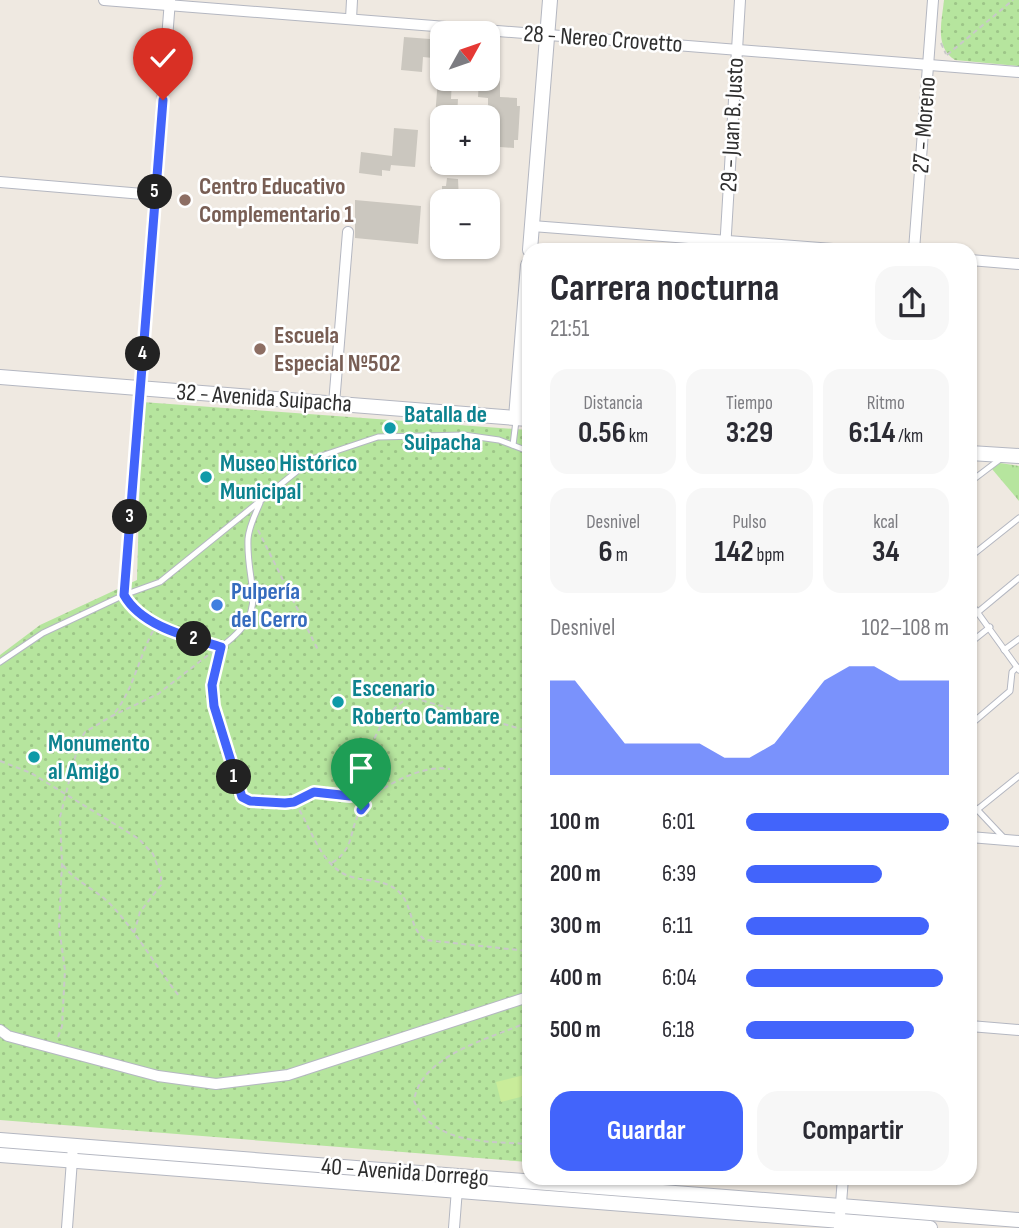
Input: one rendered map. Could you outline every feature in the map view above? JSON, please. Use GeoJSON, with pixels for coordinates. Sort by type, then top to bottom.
{"type":"FeatureCollection","features":[{"type":"Feature","properties":{"kind":"street","name":"28 - Nereo Crovetto"},"geometry":{"type":"LineString","coordinates":[[104,0],[170,3],[1019,72]]}},
{"type":"Feature","properties":{"kind":"street"},"geometry":{"type":"LineString","coordinates":[[351,19],[352,0]]}},
{"type":"Feature","properties":{"kind":"street"},"geometry":{"type":"LineString","coordinates":[[531,243],[550,0]]}},
{"type":"Feature","properties":{"kind":"street","name":"29 - Juan B. Justo"},"geometry":{"type":"LineString","coordinates":[[726,243],[740,0]]}},
{"type":"Feature","properties":{"kind":"street","name":"27 - Moreno"},"geometry":{"type":"LineString","coordinates":[[915,243],[933,0]]}},
{"type":"Feature","properties":{"kind":"street"},"geometry":{"type":"LineString","coordinates":[[124,595],[170,3]]}},
{"type":"Feature","properties":{"kind":"street"},"geometry":{"type":"LineString","coordinates":[[0,182],[155,195]]}},
{"type":"Feature","properties":{"kind":"street"},"geometry":{"type":"LineString","coordinates":[[532,226],[697,243]]}},
{"type":"Feature","properties":{"kind":"street"},"geometry":{"type":"LineString","coordinates":[[334,404],[348,232]]}},
{"type":"Feature","properties":{"kind":"street"},"geometry":{"type":"LineString","coordinates":[[977,261],[1019,264]]}},
{"type":"Feature","properties":{"kind":"street","name":"32 - Avenida Suipacha"},"geometry":{"type":"LineString","coordinates":[[0,377],[522,418]]}},
{"type":"Feature","properties":{"kind":"street"},"geometry":{"type":"LineString","coordinates":[[977,454],[1012,456]]}},
{"type":"Feature","properties":{"kind":"street"},"geometry":{"type":"LineString","coordinates":[[977,838],[1019,841]]}},
{"type":"Feature","properties":{"kind":"street"},"geometry":{"type":"LineString","coordinates":[[0,1030],[8,1036],[158,1076],[216,1084],[288,1075],[522,999]]}},
{"type":"Feature","properties":{"kind":"street"},"geometry":{"type":"LineString","coordinates":[[977,1027],[1019,1030]]}},
{"type":"Feature","properties":{"kind":"street","name":"40 - Avenida Dorrego"},"geometry":{"type":"LineString","coordinates":[[0,1140],[73,1153],[457,1183],[930,1228]]}},
{"type":"Feature","properties":{"kind":"street"},"geometry":{"type":"LineString","coordinates":[[66,1228],[73,1153]]}},
{"type":"Feature","properties":{"kind":"street","name":"40 - Avenida Dorrego"},"geometry":{"type":"LineString","coordinates":[[0,1155],[73,1153]]}},
{"type":"Feature","properties":{"kind":"street"},"geometry":{"type":"LineString","coordinates":[[454,1228],[457,1183]]}},
{"type":"Feature","properties":{"kind":"street"},"geometry":{"type":"LineString","coordinates":[[839,1218],[841,1185]]}},
{"type":"Feature","properties":{"kind":"street","name":"40 - Avenida Dorrego"},"geometry":{"type":"LineString","coordinates":[[839,1218],[1019,1220]]}},
{"type":"Feature","properties":{"kind":"lane"},"geometry":{"type":"LineString","coordinates":[[513,445],[522,418]]}},
{"type":"Feature","properties":{"kind":"lane"},"geometry":{"type":"LineString","coordinates":[[0,662],[43,633],[124,595],[160,582],[312,460],[378,437],[464,435],[522,449]]}},
{"type":"Feature","properties":{"kind":"lane"},"geometry":{"type":"LineString","coordinates":[[977,478],[1012,456]]}},
{"type":"Feature","properties":{"kind":"lane"},"geometry":{"type":"LineString","coordinates":[[124,595],[128,602],[157,624],[186,637],[221,647],[243,628],[255,603],[248,548],[253,520],[262,500]]}},
{"type":"Feature","properties":{"kind":"lane"},"geometry":{"type":"LineString","coordinates":[[977,551],[1019,518]]}},
{"type":"Feature","properties":{"kind":"lane"},"geometry":{"type":"LineString","coordinates":[[977,718],[1010,691],[1012,671],[1018,668],[978,612],[1019,578]]}},
{"type":"Feature","properties":{"kind":"lane"},"geometry":{"type":"LineString","coordinates":[[977,637],[990,627]]}},
{"type":"Feature","properties":{"kind":"lane"},"geometry":{"type":"LineString","coordinates":[[1004,650],[1019,639]]}},
{"type":"Feature","properties":{"kind":"lane"},"geometry":{"type":"LineString","coordinates":[[1005,840],[978,809],[1019,776]]}},
{"type":"Feature","properties":{"kind":"path"},"geometry":{"type":"LineString","coordinates":[[928,64],[947,55],[1013,0]]}},
{"type":"Feature","properties":{"kind":"path"},"geometry":{"type":"LineString","coordinates":[[940,42],[947,55],[955,60]]}},
{"type":"Feature","properties":{"kind":"path"},"geometry":{"type":"LineString","coordinates":[[253,520],[318,650]]}},
{"type":"Feature","properties":{"kind":"path"},"geometry":{"type":"LineString","coordinates":[[113,716],[128,695],[135,668],[157,624]]}},
{"type":"Feature","properties":{"kind":"path"},"geometry":{"type":"LineString","coordinates":[[54,1048],[62,1026],[65,992],[59,927],[62,864],[60,817],[79,742],[85,732],[158,694],[221,647]]}},
{"type":"Feature","properties":{"kind":"path"},"geometry":{"type":"LineString","coordinates":[[221,647],[212,685],[214,706],[237,790],[250,801],[294,802],[314,792],[350,796],[355,792],[371,744],[398,705],[410,697],[522,729]]}},
{"type":"Feature","properties":{"kind":"path"},"geometry":{"type":"LineString","coordinates":[[0,761],[32,773],[65,796],[139,839],[153,854],[161,876],[161,886],[140,912],[134,933]]}},
{"type":"Feature","properties":{"kind":"path"},"geometry":{"type":"LineString","coordinates":[[331,863],[348,848],[365,805],[385,789],[418,772],[439,767],[450,769]]}},
{"type":"Feature","properties":{"kind":"path"},"geometry":{"type":"LineString","coordinates":[[355,792],[365,805]]}},
{"type":"Feature","properties":{"kind":"path"},"geometry":{"type":"LineString","coordinates":[[294,802],[331,863],[345,874],[389,885],[398,891],[418,934],[432,943],[475,943],[522,950]]}},
{"type":"Feature","properties":{"kind":"path"},"geometry":{"type":"LineString","coordinates":[[62,864],[72,877],[99,892],[134,933],[179,996]]}},
{"type":"Feature","properties":{"kind":"path"},"geometry":{"type":"LineString","coordinates":[[522,1025],[436,1065],[422,1078],[414,1101],[429,1123],[466,1140],[522,1144]]}},
{"type":"Feature","properties":{"kind":"green space"},"geometry":{"type":"Polygon","coordinates":[[[944,0],[1019,0],[1019,66],[955,60],[948,55],[941,33],[944,0]]]}},
{"type":"Feature","properties":{"kind":"green space"},"geometry":{"type":"Polygon","coordinates":[[[142,402],[522,430],[522,1162],[0,1120],[0,655],[40,625],[137,580],[142,402]]]}},
{"type":"Feature","properties":{"kind":"green space"},"geometry":{"type":"Polygon","coordinates":[[[1000,463],[1019,466],[1019,501],[992,469],[1000,463]]]}},
{"type":"Feature","properties":{"kind":"green space"},"geometry":{"type":"Polygon","coordinates":[[[522,1076],[522,1097],[501,1102],[496,1082],[522,1076]]]}},
{"type":"Feature","properties":{"kind":"building"},"geometry":{"type":"Polygon","coordinates":[[[404,37],[430,39],[430,58],[423,57],[422,72],[401,70],[404,37]]]}},
{"type":"Feature","properties":{"kind":"building"},"geometry":{"type":"Polygon","coordinates":[[[437,91],[451,91],[451,99],[458,99],[458,105],[436,105],[437,91]]]}},
{"type":"Feature","properties":{"kind":"building"},"geometry":{"type":"Polygon","coordinates":[[[478,91],[500,91],[500,97],[517,98],[517,106],[520,106],[518,140],[514,140],[514,148],[500,147],[500,105],[488,105],[488,98],[478,97],[478,91]]]}},
{"type":"Feature","properties":{"kind":"building"},"geometry":{"type":"Polygon","coordinates":[[[394,128],[418,130],[415,167],[391,165],[390,171],[382,170],[382,176],[359,173],[361,152],[392,156],[394,128]]]}},
{"type":"Feature","properties":{"kind":"building"},"geometry":{"type":"Polygon","coordinates":[[[447,178],[458,179],[458,189],[442,189],[442,186],[446,186],[447,178]]]}},
{"type":"Feature","properties":{"kind":"building"},"geometry":{"type":"Polygon","coordinates":[[[355,200],[421,206],[418,244],[355,238],[355,200]]]}},
{"type":"Feature","properties":{"kind":"place","name":"Centro Educativo Complementario 1"},"geometry":{"type":"Point","coordinates":[185,200]}},
{"type":"Feature","properties":{"kind":"place","name":"Escuela Especial Nº502"},"geometry":{"type":"Point","coordinates":[260,349]}},
{"type":"Feature","properties":{"kind":"place","name":"Batalla de Suipacha"},"geometry":{"type":"Point","coordinates":[390,428]}},
{"type":"Feature","properties":{"kind":"place","name":"Museo Histórico Municipal"},"geometry":{"type":"Point","coordinates":[206,477]}},
{"type":"Feature","properties":{"kind":"place","name":"Pulpería del Cerro"},"geometry":{"type":"Point","coordinates":[217,605]}},
{"type":"Feature","properties":{"kind":"place","name":"Escenario Roberto Cambare"},"geometry":{"type":"Point","coordinates":[338,702]}},
{"type":"Feature","properties":{"kind":"place","name":"Monumento al Amigo"},"geometry":{"type":"Point","coordinates":[34,757]}},
{"type":"Feature","properties":{"kind":"route"},"geometry":{"type":"LineString","coordinates":[[163,100],[124,595],[128,602],[157,624],[186,637],[221,647],[212,685],[214,706],[237,790],[242,797],[250,801],[285,803],[294,802],[314,792],[350,796],[355,792],[365,805],[361,810]]}}]}
